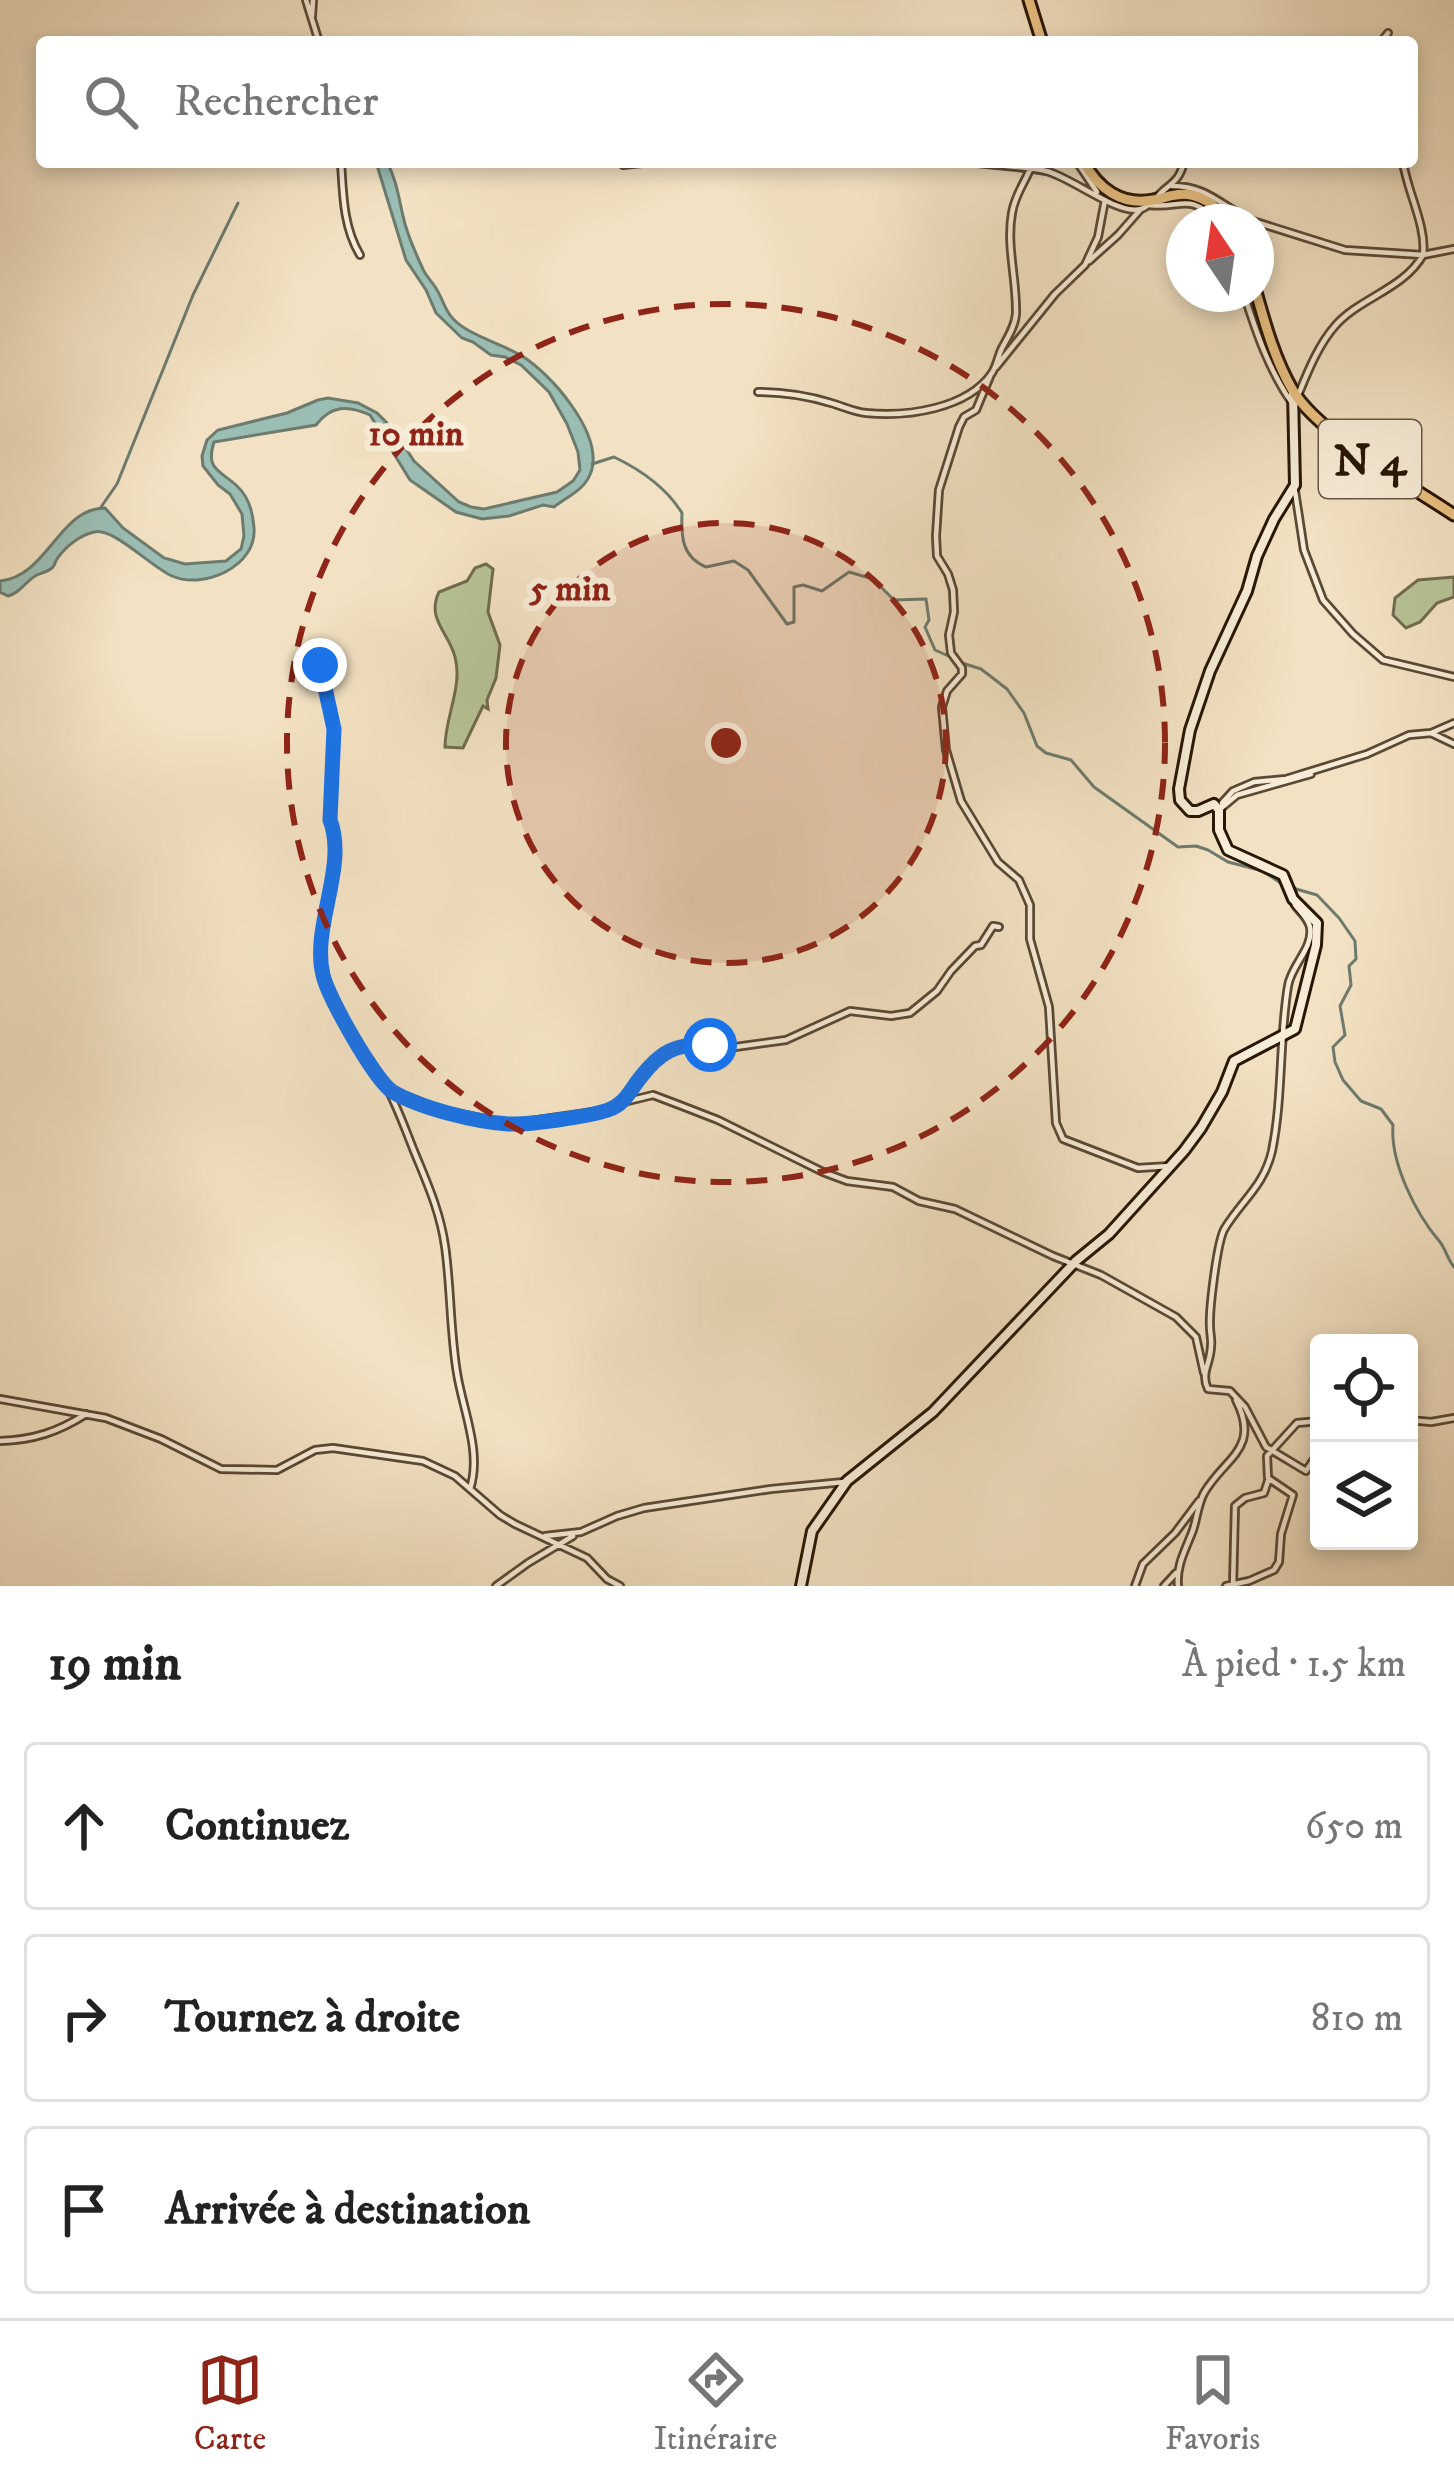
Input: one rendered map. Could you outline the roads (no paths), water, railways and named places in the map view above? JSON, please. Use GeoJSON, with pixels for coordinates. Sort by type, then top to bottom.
{"type":"FeatureCollection","features":[{"type":"Feature","properties":{"kind":"main road"},"geometry":{"type":"LineString","coordinates":[[1029,0],[1040,36]]}},
{"type":"Feature","properties":{"kind":"main road"},"geometry":{"type":"LineString","coordinates":[[1085,168],[1109,193],[1124,200],[1196,196],[1211,204]]}},
{"type":"Feature","properties":{"kind":"main road","name":"N 4"},"geometry":{"type":"LineString","coordinates":[[1261,312],[1294,398],[1348,444],[1454,515]]}},
{"type":"Feature","properties":{"kind":"street"},"geometry":{"type":"LineString","coordinates":[[309,0],[317,36]]}},
{"type":"Feature","properties":{"kind":"street"},"geometry":{"type":"LineString","coordinates":[[341,168],[346,215],[360,255]]}},
{"type":"Feature","properties":{"kind":"street"},"geometry":{"type":"LineString","coordinates":[[996,367],[1016,321],[1011,214],[1031,168]]}},
{"type":"Feature","properties":{"kind":"street"},"geometry":{"type":"LineString","coordinates":[[1037,168],[1126,208],[1141,209]]}},
{"type":"Feature","properties":{"kind":"street"},"geometry":{"type":"LineString","coordinates":[[1084,168],[1102,197],[1098,237],[1085,265]]}},
{"type":"Feature","properties":{"kind":"street"},"geometry":{"type":"LineString","coordinates":[[758,392],[826,401],[863,413],[915,412],[959,400],[982,385],[1055,295],[1141,209],[1172,186],[1182,168]]}},
{"type":"Feature","properties":{"kind":"street"},"geometry":{"type":"LineString","coordinates":[[1404,168],[1425,242],[1423,255],[1402,279],[1336,324],[1306,376],[1294,398],[1294,485],[1304,550],[1323,600],[1383,660],[1454,676]]}},
{"type":"Feature","properties":{"kind":"street"},"geometry":{"type":"LineString","coordinates":[[1172,186],[1208,193],[1226,204]]}},
{"type":"Feature","properties":{"kind":"street"},"geometry":{"type":"LineString","coordinates":[[1152,202],[1166,205]]}},
{"type":"Feature","properties":{"kind":"street"},"geometry":{"type":"LineString","coordinates":[[1274,228],[1345,250],[1423,255],[1454,249]]}},
{"type":"Feature","properties":{"kind":"street"},"geometry":{"type":"LineString","coordinates":[[1249,312],[1278,383],[1294,398]]}},
{"type":"Feature","properties":{"kind":"street"},"geometry":{"type":"LineString","coordinates":[[991,374],[976,410],[959,427],[939,490],[937,556],[953,590],[951,653],[962,668],[942,707],[946,750],[961,801],[998,862],[1019,880],[1030,905],[1030,939],[1049,1007],[1056,1123],[1063,1139],[1138,1168],[1170,1166]]}},
{"type":"Feature","properties":{"kind":"street"},"geometry":{"type":"LineString","coordinates":[[1220,810],[1214,804],[1190,811],[1180,800],[1186,745],[1257,556],[1294,485]]}},
{"type":"Feature","properties":{"kind":"street"},"geometry":{"type":"LineString","coordinates":[[316,644],[334,729],[330,820],[334,858],[322,968],[343,1019],[388,1089],[438,1210],[451,1339],[476,1455],[470,1489]]}},
{"type":"Feature","properties":{"kind":"street"},"geometry":{"type":"LineString","coordinates":[[1204,1373],[1212,1347],[1209,1324],[1217,1244],[1260,1184],[1270,1158],[1289,976],[1311,931],[1282,875],[1228,850],[1219,830],[1220,810],[1237,796],[1308,776],[1409,735],[1430,734],[1454,723]]}},
{"type":"Feature","properties":{"kind":"street"},"geometry":{"type":"LineString","coordinates":[[1430,734],[1454,744]]}},
{"type":"Feature","properties":{"kind":"street"},"geometry":{"type":"LineString","coordinates":[[801,1586],[812,1532],[847,1481],[933,1412],[1075,1263],[1109,1234],[1213,1109],[1234,1061],[1295,1029],[1317,923],[1293,899]]}},
{"type":"Feature","properties":{"kind":"street"},"geometry":{"type":"LineString","coordinates":[[624,1102],[663,1052],[672,1049],[786,1040],[850,1011],[891,1016],[910,1013],[981,945],[993,926],[999,927]]}},
{"type":"Feature","properties":{"kind":"street"},"geometry":{"type":"LineString","coordinates":[[388,1089],[441,1110],[510,1124],[607,1110],[653,1096],[718,1120],[847,1181],[893,1187],[919,1201],[956,1209],[1075,1263],[1176,1317],[1196,1337],[1208,1389],[1230,1391],[1271,1451],[1306,1471],[1310,1465]]}},
{"type":"Feature","properties":{"kind":"street"},"geometry":{"type":"LineString","coordinates":[[1135,1586],[1143,1564],[1183,1524],[1242,1443],[1245,1419],[1233,1395]]}},
{"type":"Feature","properties":{"kind":"street"},"geometry":{"type":"LineString","coordinates":[[0,1399],[106,1418],[221,1469],[277,1470],[315,1450],[333,1448],[423,1461],[455,1476],[500,1515],[587,1558],[620,1586]]}},
{"type":"Feature","properties":{"kind":"street"},"geometry":{"type":"LineString","coordinates":[[0,1441],[36,1438],[86,1414]]}},
{"type":"Feature","properties":{"kind":"street"},"geometry":{"type":"LineString","coordinates":[[1418,1421],[1454,1418]]}},
{"type":"Feature","properties":{"kind":"street"},"geometry":{"type":"LineString","coordinates":[[1250,1581],[1230,1585],[1235,1506],[1264,1493],[1267,1456],[1297,1424],[1310,1422]]}},
{"type":"Feature","properties":{"kind":"street"},"geometry":{"type":"LineString","coordinates":[[1242,1586],[1274,1570],[1279,1562],[1281,1534],[1293,1495],[1268,1478]]}},
{"type":"Feature","properties":{"kind":"street"},"geometry":{"type":"LineString","coordinates":[[496,1586],[578,1533],[631,1511],[847,1481]]}},
{"type":"Feature","properties":{"kind":"street"},"geometry":{"type":"LineString","coordinates":[[1164,1586],[1177,1571],[1200,1500]]}},
{"type":"Feature","properties":{"kind":"street"},"geometry":{"type":"LineString","coordinates":[[539,1535],[578,1533]]}},
{"type":"Feature","properties":{"kind":"street"},"geometry":{"type":"LineString","coordinates":[[1177,1571],[1178,1586]]}},
{"type":"Feature","properties":{"kind":"water"},"geometry":{"type":"Polygon","coordinates":[[[378,168],[389,168],[413,246],[450,315],[464,328],[534,364],[581,421],[593,454],[592,469],[576,491],[554,507],[543,505],[509,516],[482,519],[456,512],[410,480],[370,415],[340,409],[316,425],[214,442],[213,464],[244,495],[254,528],[247,554],[226,572],[185,580],[111,535],[94,532],[73,542],[52,568],[16,592],[8,596],[0,592],[0,581],[30,568],[76,519],[105,508],[123,528],[164,558],[185,564],[226,561],[241,549],[242,514],[203,466],[207,440],[218,430],[328,398],[358,403],[377,413],[414,461],[459,502],[471,507],[484,509],[557,492],[573,481],[580,470],[578,452],[549,392],[521,365],[462,338],[436,313],[406,260],[378,168]]]}},
{"type":"Feature","properties":{"kind":"waterway"},"geometry":{"type":"LineString","coordinates":[[101,507],[117,484],[193,295],[238,203]]}},
{"type":"Feature","properties":{"kind":"waterway"},"geometry":{"type":"LineString","coordinates":[[592,464],[614,457],[652,480],[682,513],[683,538],[692,558],[706,567],[734,561],[748,570],[787,624],[794,622],[794,587],[822,591],[849,572],[873,579],[894,600],[926,599],[929,620],[925,627],[935,650],[953,658]]}},
{"type":"Feature","properties":{"kind":"waterway"},"geometry":{"type":"LineString","coordinates":[[962,663],[981,669],[1007,689],[1024,713],[1037,746],[1071,760],[1094,787],[1178,847],[1196,846],[1228,862],[1263,871],[1282,884],[1317,895],[1339,918],[1355,941],[1356,959],[1349,966],[1351,985],[1340,1006],[1345,1035],[1333,1047],[1335,1062],[1361,1101],[1381,1109],[1393,1125],[1406,1187],[1454,1267]]}}]}
